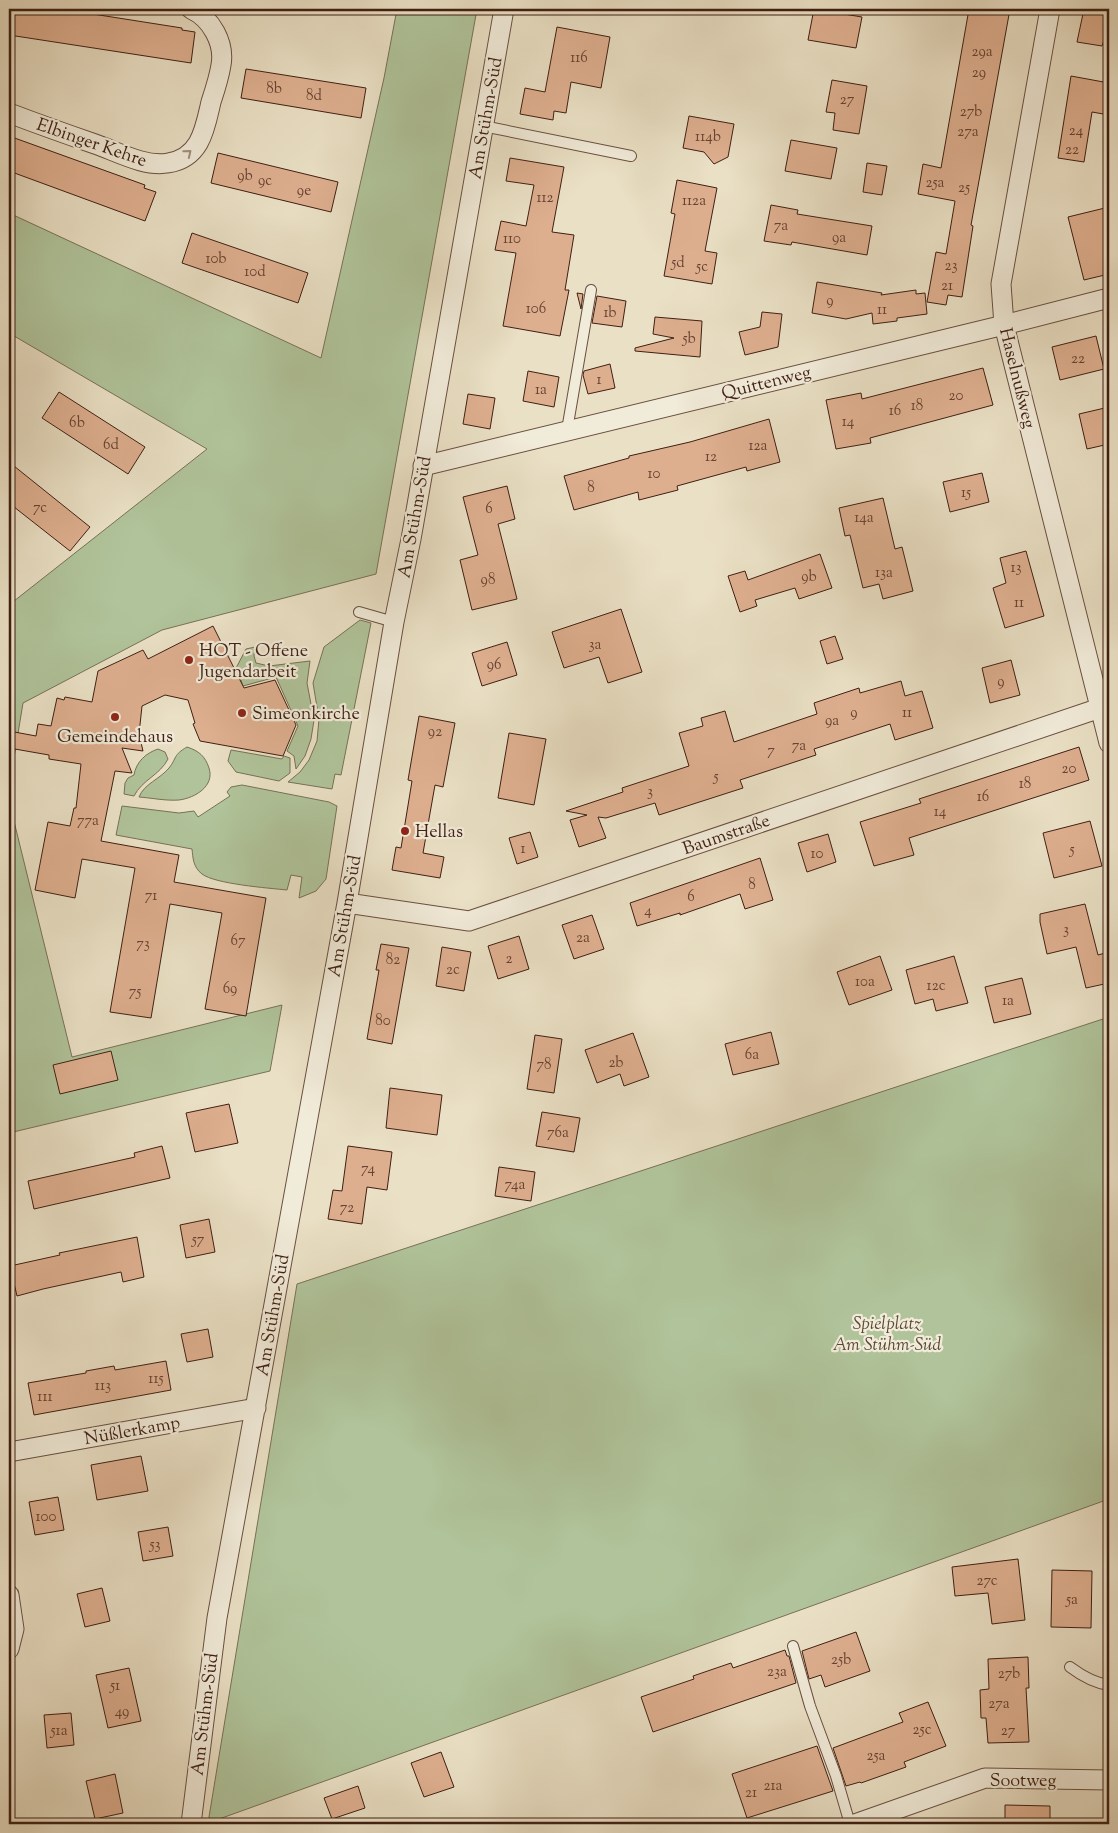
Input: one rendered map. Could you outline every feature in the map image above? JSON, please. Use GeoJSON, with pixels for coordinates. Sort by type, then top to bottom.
{"type":"FeatureCollection","features":[{"type":"Feature","properties":{"kind":"street","name":"Elbinger Kehre"},"geometry":{"type":"LineString","coordinates":[[9,113],[142,161],[167,163],[181,159],[194,149],[202,138],[222,64],[220,46],[213,28],[203,15],[191,9]]}},
{"type":"Feature","properties":{"kind":"street","name":"Am Stühm-Süd"},"geometry":{"type":"LineString","coordinates":[[191,1824],[216,1618],[347,903],[394,622],[424,466],[504,9]]}},
{"type":"Feature","properties":{"kind":"street","name":"Haselnußweg"},"geometry":{"type":"LineString","coordinates":[[1050,9],[1001,284],[1004,325],[1109,743]]}},
{"type":"Feature","properties":{"kind":"street","name":"Quittenweg"},"geometry":{"type":"LineString","coordinates":[[424,466],[1109,298]]}},
{"type":"Feature","properties":{"kind":"street","name":"Baumstraße"},"geometry":{"type":"LineString","coordinates":[[347,903],[469,921],[1100,708]]}},
{"type":"Feature","properties":{"kind":"street","name":"Nüßlerkamp"},"geometry":{"type":"LineString","coordinates":[[9,1452],[256,1408]]}},
{"type":"Feature","properties":{"kind":"street"},"geometry":{"type":"LineString","coordinates":[[9,1595],[14,1629],[9,1649]]}},
{"type":"Feature","properties":{"kind":"street","name":"Sootweg"},"geometry":{"type":"LineString","coordinates":[[855,1824],[985,1778],[1109,1780]]}},
{"type":"Feature","properties":{"kind":"lane"},"geometry":{"type":"LineString","coordinates":[[484,126],[631,156]]}},
{"type":"Feature","properties":{"kind":"lane"},"geometry":{"type":"LineString","coordinates":[[567,430],[591,290]]}},
{"type":"Feature","properties":{"kind":"lane"},"geometry":{"type":"LineString","coordinates":[[359,612],[394,622]]}},
{"type":"Feature","properties":{"kind":"lane"},"geometry":{"type":"LineString","coordinates":[[793,1646],[810,1706],[836,1776],[850,1824]]}},
{"type":"Feature","properties":{"kind":"lane"},"geometry":{"type":"LineString","coordinates":[[1070,1667],[1082,1676],[1099,1684],[1109,1685]]}},
{"type":"Feature","properties":{"kind":"green space"},"geometry":{"type":"Polygon","coordinates":[[[397,9],[477,9],[376,574],[162,630],[23,703],[9,788],[9,605],[207,449],[9,333],[9,213],[321,358],[384,78],[397,9]]]}},
{"type":"Feature","properties":{"kind":"green space"},"geometry":{"type":"Polygon","coordinates":[[[360,620],[371,623],[341,775],[335,774],[332,789],[288,782],[300,772],[309,760],[317,741],[319,719],[313,683],[324,647],[360,620]]]}},
{"type":"Feature","properties":{"kind":"green space"},"geometry":{"type":"Polygon","coordinates":[[[255,647],[254,656],[256,663],[269,666],[310,661],[307,683],[314,720],[311,739],[305,756],[296,769],[294,756],[287,751],[298,726],[276,677],[243,686],[241,680],[234,682],[234,672],[246,649],[255,647]]]}},
{"type":"Feature","properties":{"kind":"green space"},"geometry":{"type":"Polygon","coordinates":[[[187,747],[201,754],[206,760],[210,774],[206,786],[197,794],[179,800],[139,797],[141,792],[165,772],[177,755],[187,747]]]}},
{"type":"Feature","properties":{"kind":"green space"},"geometry":{"type":"Polygon","coordinates":[[[158,749],[165,752],[168,759],[165,765],[137,790],[134,796],[124,794],[125,783],[128,778],[134,775],[139,762],[149,753],[158,749]]]}},
{"type":"Feature","properties":{"kind":"green space"},"geometry":{"type":"Polygon","coordinates":[[[231,750],[282,759],[284,756],[290,758],[290,773],[279,781],[236,772],[228,761],[231,750]]]}},
{"type":"Feature","properties":{"kind":"green space"},"geometry":{"type":"Polygon","coordinates":[[[242,785],[329,802],[337,806],[326,879],[316,891],[299,898],[302,877],[291,875],[287,890],[242,885],[218,880],[199,871],[194,862],[192,849],[116,835],[122,806],[179,813],[194,811],[198,817],[230,796],[227,792],[231,787],[242,785]]]}},
{"type":"Feature","properties":{"kind":"green space"},"geometry":{"type":"Polygon","coordinates":[[[9,801],[72,1057],[282,1005],[270,1071],[9,1133],[9,801]]]}},
{"type":"Feature","properties":{"kind":"green space","name":"Spielplatz Am Stühm-Süd"},"geometry":{"type":"Polygon","coordinates":[[[1109,1017],[1109,1499],[208,1823],[297,1284],[1109,1017]]]}},
{"type":"Feature","properties":{"kind":"building"},"geometry":{"type":"Polygon","coordinates":[[[13,9],[61,9],[182,28],[182,30],[195,32],[191,63],[9,35],[13,9]]]}},
{"type":"Feature","properties":{"kind":"building"},"geometry":{"type":"Polygon","coordinates":[[[814,9],[862,17],[856,48],[808,40],[814,9]]]}},
{"type":"Feature","properties":{"kind":"building"},"geometry":{"type":"Polygon","coordinates":[[[969,9],[1010,9],[971,225],[973,226],[962,297],[948,295],[946,305],[927,302],[936,252],[946,254],[955,201],[918,194],[923,164],[941,168],[969,9]]]}},
{"type":"Feature","properties":{"kind":"building"},"geometry":{"type":"Polygon","coordinates":[[[1084,9],[1109,9],[1109,41],[1104,40],[1102,46],[1077,42],[1084,9]]]}},
{"type":"Feature","properties":{"kind":"building"},"geometry":{"type":"Polygon","coordinates":[[[557,27],[610,37],[601,88],[571,82],[566,113],[554,111],[553,120],[520,114],[525,88],[545,92],[557,27]]]}},
{"type":"Feature","properties":{"kind":"building"},"geometry":{"type":"Polygon","coordinates":[[[246,69],[366,88],[361,118],[241,98],[246,69]]]}},
{"type":"Feature","properties":{"kind":"building"},"geometry":{"type":"Polygon","coordinates":[[[1071,76],[1109,83],[1109,115],[1092,112],[1084,162],[1058,158],[1071,76]]]}},
{"type":"Feature","properties":{"kind":"building"},"geometry":{"type":"Polygon","coordinates":[[[832,80],[867,86],[859,134],[833,130],[835,113],[826,112],[832,80]]]}},
{"type":"Feature","properties":{"kind":"building"},"geometry":{"type":"Polygon","coordinates":[[[689,116],[734,124],[728,157],[714,164],[704,152],[683,148],[689,116]]]}},
{"type":"Feature","properties":{"kind":"building"},"geometry":{"type":"Polygon","coordinates":[[[9,136],[145,185],[144,188],[156,192],[145,221],[9,171],[9,136]]]}},
{"type":"Feature","properties":{"kind":"building"},"geometry":{"type":"Polygon","coordinates":[[[791,140],[837,148],[831,179],[785,171],[791,140]]]}},
{"type":"Feature","properties":{"kind":"building"},"geometry":{"type":"Polygon","coordinates":[[[218,153],[338,182],[331,212],[211,183],[218,153]]]}},
{"type":"Feature","properties":{"kind":"building"},"geometry":{"type":"Polygon","coordinates":[[[510,158],[564,167],[552,232],[574,235],[565,290],[569,290],[560,336],[503,326],[516,253],[495,250],[501,221],[526,226],[534,185],[506,181],[510,158]]]}},
{"type":"Feature","properties":{"kind":"building"},"geometry":{"type":"Polygon","coordinates":[[[867,163],[887,166],[882,195],[863,192],[867,163]]]}},
{"type":"Feature","properties":{"kind":"building"},"geometry":{"type":"Polygon","coordinates":[[[677,180],[717,188],[705,251],[717,253],[712,284],[664,276],[675,214],[671,213],[677,180]]]}},
{"type":"Feature","properties":{"kind":"building"},"geometry":{"type":"Polygon","coordinates":[[[771,205],[798,210],[797,214],[872,226],[867,255],[792,242],[791,245],[764,241],[771,205]]]}},
{"type":"Feature","properties":{"kind":"building"},"geometry":{"type":"Polygon","coordinates":[[[1109,207],[1109,274],[1084,280],[1068,217],[1109,207]]]}},
{"type":"Feature","properties":{"kind":"building"},"geometry":{"type":"Polygon","coordinates":[[[192,233],[308,273],[298,303],[182,263],[192,233]]]}},
{"type":"Feature","properties":{"kind":"building"},"geometry":{"type":"Polygon","coordinates":[[[817,282],[882,293],[881,295],[916,290],[916,294],[925,293],[927,314],[897,318],[897,321],[873,324],[872,313],[846,319],[812,313],[817,282]]]}},
{"type":"Feature","properties":{"kind":"building"},"geometry":{"type":"Polygon","coordinates":[[[577,293],[583,294],[581,309],[577,293]]]}},
{"type":"Feature","properties":{"kind":"building"},"geometry":{"type":"Polygon","coordinates":[[[597,296],[626,301],[622,327],[592,323],[597,296]]]}},
{"type":"Feature","properties":{"kind":"building"},"geometry":{"type":"Polygon","coordinates":[[[762,312],[782,314],[778,347],[745,355],[739,332],[760,327],[762,312]]]}},
{"type":"Feature","properties":{"kind":"building"},"geometry":{"type":"Polygon","coordinates":[[[655,317],[702,321],[700,357],[635,351],[635,348],[674,338],[653,334],[655,317]]]}},
{"type":"Feature","properties":{"kind":"building"},"geometry":{"type":"Polygon","coordinates":[[[1096,336],[1104,369],[1060,380],[1052,347],[1096,336]]]}},
{"type":"Feature","properties":{"kind":"building"},"geometry":{"type":"Polygon","coordinates":[[[610,364],[615,388],[588,394],[583,375],[584,371],[610,364]]]}},
{"type":"Feature","properties":{"kind":"building"},"geometry":{"type":"Polygon","coordinates":[[[983,368],[993,405],[870,438],[871,443],[836,449],[826,400],[861,393],[862,399],[983,368]]]}},
{"type":"Feature","properties":{"kind":"building"},"geometry":{"type":"Polygon","coordinates":[[[528,371],[559,377],[554,407],[523,401],[528,371]]]}},
{"type":"Feature","properties":{"kind":"building"},"geometry":{"type":"Polygon","coordinates":[[[59,392],[145,447],[128,474],[42,418],[59,392]]]}},
{"type":"Feature","properties":{"kind":"building"},"geometry":{"type":"Polygon","coordinates":[[[468,394],[495,398],[490,429],[463,424],[468,394]]]}},
{"type":"Feature","properties":{"kind":"building"},"geometry":{"type":"Polygon","coordinates":[[[1109,407],[1109,444],[1087,449],[1079,414],[1109,407]]]}},
{"type":"Feature","properties":{"kind":"building"},"geometry":{"type":"Polygon","coordinates":[[[769,419],[780,462],[747,471],[746,467],[677,486],[678,490],[639,500],[638,492],[574,510],[564,476],[629,458],[629,456],[690,442],[769,419]]]}},
{"type":"Feature","properties":{"kind":"building"},"geometry":{"type":"Polygon","coordinates":[[[9,462],[90,527],[70,551],[9,503],[9,462]]]}},
{"type":"Feature","properties":{"kind":"building"},"geometry":{"type":"Polygon","coordinates":[[[982,473],[989,502],[950,512],[943,482],[982,473]]]}},
{"type":"Feature","properties":{"kind":"building"},"geometry":{"type":"Polygon","coordinates":[[[507,486],[515,519],[498,524],[517,599],[472,610],[460,560],[478,555],[463,497],[507,486]]]}},
{"type":"Feature","properties":{"kind":"building"},"geometry":{"type":"Polygon","coordinates":[[[883,498],[895,549],[902,547],[913,591],[883,599],[879,584],[863,588],[850,535],[845,536],[839,508],[883,498]]]}},
{"type":"Feature","properties":{"kind":"building"},"geometry":{"type":"Polygon","coordinates":[[[1026,551],[1044,616],[1005,628],[993,588],[1006,583],[1000,558],[1026,551]]]}},
{"type":"Feature","properties":{"kind":"building"},"geometry":{"type":"Polygon","coordinates":[[[820,554],[832,588],[799,599],[795,588],[755,600],[757,606],[740,612],[728,576],[745,571],[748,580],[820,554]]]}},
{"type":"Feature","properties":{"kind":"building"},"geometry":{"type":"Polygon","coordinates":[[[621,609],[642,672],[608,683],[599,657],[564,668],[552,632],[621,609]]]}},
{"type":"Feature","properties":{"kind":"building"},"geometry":{"type":"Polygon","coordinates":[[[213,626],[244,688],[275,680],[296,725],[283,756],[200,741],[193,724],[195,723],[188,700],[165,695],[142,706],[139,734],[143,751],[122,748],[132,773],[115,771],[101,841],[179,855],[174,882],[266,898],[246,1016],[205,1009],[222,913],[170,904],[151,1018],[110,1012],[135,868],[82,859],[75,898],[35,890],[48,822],[70,826],[74,808],[76,808],[81,764],[49,759],[49,755],[9,748],[9,731],[36,736],[38,724],[51,726],[57,698],[64,700],[65,697],[92,702],[98,671],[143,650],[148,659],[213,626]]]}},
{"type":"Feature","properties":{"kind":"building"},"geometry":{"type":"Polygon","coordinates":[[[835,636],[843,659],[827,664],[820,641],[835,636]]]}},
{"type":"Feature","properties":{"kind":"building"},"geometry":{"type":"Polygon","coordinates":[[[507,642],[517,675],[482,686],[472,653],[507,642]]]}},
{"type":"Feature","properties":{"kind":"building"},"geometry":{"type":"Polygon","coordinates":[[[1011,660],[1020,695],[990,703],[982,668],[1011,660]]]}},
{"type":"Feature","properties":{"kind":"building"},"geometry":{"type":"Polygon","coordinates":[[[901,681],[905,696],[922,691],[933,728],[895,740],[890,724],[814,749],[816,755],[740,780],[743,788],[659,815],[655,803],[606,818],[598,817],[606,838],[579,847],[570,820],[587,815],[566,811],[623,792],[622,788],[689,766],[679,733],[703,726],[701,718],[725,711],[734,742],[817,714],[814,703],[859,688],[860,693],[901,681]]]}},
{"type":"Feature","properties":{"kind":"building"},"geometry":{"type":"Polygon","coordinates":[[[419,716],[455,723],[443,787],[435,785],[423,853],[444,857],[440,878],[392,870],[396,847],[401,848],[412,781],[408,780],[419,716]]]}},
{"type":"Feature","properties":{"kind":"building"},"geometry":{"type":"Polygon","coordinates":[[[509,733],[546,739],[534,805],[498,798],[509,733]]]}},
{"type":"Feature","properties":{"kind":"building"},"geometry":{"type":"Polygon","coordinates":[[[1079,747],[1089,780],[909,838],[914,855],[874,866],[860,822],[921,803],[919,799],[1079,747]]]}},
{"type":"Feature","properties":{"kind":"building"},"geometry":{"type":"Polygon","coordinates":[[[1090,821],[1102,866],[1054,878],[1043,833],[1090,821]]]}},
{"type":"Feature","properties":{"kind":"building"},"geometry":{"type":"Polygon","coordinates":[[[530,832],[538,857],[517,864],[509,838],[530,832]]]}},
{"type":"Feature","properties":{"kind":"building"},"geometry":{"type":"Polygon","coordinates":[[[828,834],[836,862],[807,872],[798,843],[828,834]]]}},
{"type":"Feature","properties":{"kind":"building"},"geometry":{"type":"Polygon","coordinates":[[[760,858],[773,900],[745,909],[740,894],[680,915],[680,913],[637,926],[630,903],[760,858]]]}},
{"type":"Feature","properties":{"kind":"building"},"geometry":{"type":"Polygon","coordinates":[[[1085,904],[1098,955],[1109,952],[1109,983],[1086,988],[1076,947],[1047,954],[1040,922],[1040,914],[1085,904]]]}},
{"type":"Feature","properties":{"kind":"building"},"geometry":{"type":"Polygon","coordinates":[[[592,915],[604,949],[574,959],[562,925],[592,915]]]}},
{"type":"Feature","properties":{"kind":"building"},"geometry":{"type":"Polygon","coordinates":[[[519,936],[529,969],[498,979],[488,946],[519,936]]]}},
{"type":"Feature","properties":{"kind":"building"},"geometry":{"type":"Polygon","coordinates":[[[381,944],[409,948],[392,1044],[367,1039],[379,970],[376,970],[381,944]]]}},
{"type":"Feature","properties":{"kind":"building"},"geometry":{"type":"Polygon","coordinates":[[[442,947],[471,952],[464,991],[436,986],[442,947]]]}},
{"type":"Feature","properties":{"kind":"building"},"geometry":{"type":"Polygon","coordinates":[[[880,956],[892,990],[849,1005],[837,972],[880,956]]]}},
{"type":"Feature","properties":{"kind":"building"},"geometry":{"type":"Polygon","coordinates":[[[954,956],[968,1003],[936,1011],[933,999],[915,1004],[906,970],[954,956]]]}},
{"type":"Feature","properties":{"kind":"building"},"geometry":{"type":"Polygon","coordinates":[[[1022,978],[1031,1014],[994,1023],[985,987],[1022,978]]]}},
{"type":"Feature","properties":{"kind":"building"},"geometry":{"type":"Polygon","coordinates":[[[771,1032],[779,1064],[733,1075],[725,1044],[771,1032]]]}},
{"type":"Feature","properties":{"kind":"building"},"geometry":{"type":"Polygon","coordinates":[[[633,1033],[649,1077],[624,1086],[620,1074],[597,1083],[585,1050],[633,1033]]]}},
{"type":"Feature","properties":{"kind":"building"},"geometry":{"type":"Polygon","coordinates":[[[535,1035],[562,1039],[554,1093],[527,1089],[535,1035]]]}},
{"type":"Feature","properties":{"kind":"building"},"geometry":{"type":"Polygon","coordinates":[[[111,1051],[118,1080],[60,1094],[53,1065],[111,1051]]]}},
{"type":"Feature","properties":{"kind":"building"},"geometry":{"type":"Polygon","coordinates":[[[390,1088],[442,1095],[437,1135],[386,1128],[390,1088]]]}},
{"type":"Feature","properties":{"kind":"building"},"geometry":{"type":"Polygon","coordinates":[[[229,1104],[238,1143],[195,1152],[186,1113],[229,1104]]]}},
{"type":"Feature","properties":{"kind":"building"},"geometry":{"type":"Polygon","coordinates":[[[542,1112],[580,1118],[574,1152],[536,1146],[542,1112]]]}},
{"type":"Feature","properties":{"kind":"building"},"geometry":{"type":"Polygon","coordinates":[[[162,1146],[170,1178],[34,1209],[28,1181],[135,1157],[134,1153],[162,1146]]]}},
{"type":"Feature","properties":{"kind":"building"},"geometry":{"type":"Polygon","coordinates":[[[348,1146],[392,1152],[387,1190],[367,1187],[362,1224],[328,1219],[333,1190],[342,1191],[348,1146]]]}},
{"type":"Feature","properties":{"kind":"building"},"geometry":{"type":"Polygon","coordinates":[[[499,1167],[535,1172],[531,1201],[495,1196],[499,1167]]]}},
{"type":"Feature","properties":{"kind":"building"},"geometry":{"type":"Polygon","coordinates":[[[209,1219],[215,1252],[186,1258],[180,1225],[209,1219]]]}},
{"type":"Feature","properties":{"kind":"building"},"geometry":{"type":"Polygon","coordinates":[[[137,1237],[144,1277],[123,1282],[121,1272],[17,1296],[10,1266],[60,1255],[59,1253],[137,1237]]]}},
{"type":"Feature","properties":{"kind":"building"},"geometry":{"type":"Polygon","coordinates":[[[208,1329],[213,1357],[187,1362],[181,1334],[208,1329]]]}},
{"type":"Feature","properties":{"kind":"building"},"geometry":{"type":"Polygon","coordinates":[[[166,1361],[171,1390],[34,1415],[28,1383],[114,1366],[115,1370],[166,1361]]]}},
{"type":"Feature","properties":{"kind":"building"},"geometry":{"type":"Polygon","coordinates":[[[141,1456],[148,1491],[97,1500],[91,1465],[141,1456]]]}},
{"type":"Feature","properties":{"kind":"building"},"geometry":{"type":"Polygon","coordinates":[[[58,1497],[64,1530],[35,1535],[29,1502],[58,1497]]]}},
{"type":"Feature","properties":{"kind":"building"},"geometry":{"type":"Polygon","coordinates":[[[168,1527],[173,1556],[143,1561],[138,1532],[168,1527]]]}},
{"type":"Feature","properties":{"kind":"building"},"geometry":{"type":"Polygon","coordinates":[[[1018,1559],[1025,1620],[992,1624],[988,1593],[955,1596],[952,1567],[1018,1559]]]}},
{"type":"Feature","properties":{"kind":"building"},"geometry":{"type":"Polygon","coordinates":[[[1052,1570],[1092,1571],[1091,1628],[1051,1627],[1052,1570]]]}},
{"type":"Feature","properties":{"kind":"building"},"geometry":{"type":"Polygon","coordinates":[[[102,1588],[110,1621],[85,1627],[77,1594],[102,1588]]]}},
{"type":"Feature","properties":{"kind":"building"},"geometry":{"type":"Polygon","coordinates":[[[856,1632],[870,1671],[825,1687],[821,1675],[809,1679],[802,1651],[856,1632]]]}},
{"type":"Feature","properties":{"kind":"building"},"geometry":{"type":"Polygon","coordinates":[[[785,1650],[787,1656],[789,1656],[796,1683],[653,1732],[641,1697],[694,1679],[693,1676],[731,1663],[733,1668],[785,1650]]]}},
{"type":"Feature","properties":{"kind":"building"},"geometry":{"type":"Polygon","coordinates":[[[1028,1657],[1029,1688],[1026,1688],[1029,1742],[988,1743],[986,1718],[981,1718],[980,1690],[989,1689],[988,1659],[1028,1657]]]}},
{"type":"Feature","properties":{"kind":"building"},"geometry":{"type":"Polygon","coordinates":[[[129,1668],[141,1721],[108,1728],[96,1675],[129,1668]]]}},
{"type":"Feature","properties":{"kind":"building"},"geometry":{"type":"Polygon","coordinates":[[[928,1702],[946,1746],[904,1762],[906,1767],[861,1783],[846,1786],[833,1748],[903,1722],[899,1713],[928,1702]]]}},
{"type":"Feature","properties":{"kind":"building"},"geometry":{"type":"Polygon","coordinates":[[[71,1713],[74,1745],[47,1748],[44,1715],[71,1713]]]}},
{"type":"Feature","properties":{"kind":"building"},"geometry":{"type":"Polygon","coordinates":[[[817,1746],[833,1791],[747,1818],[732,1774],[817,1746]]]}},
{"type":"Feature","properties":{"kind":"building"},"geometry":{"type":"Polygon","coordinates":[[[441,1752],[454,1787],[424,1797],[411,1763],[441,1752]]]}},
{"type":"Feature","properties":{"kind":"building"},"geometry":{"type":"Polygon","coordinates":[[[115,1774],[123,1813],[95,1819],[86,1781],[115,1774]]]}},
{"type":"Feature","properties":{"kind":"building"},"geometry":{"type":"Polygon","coordinates":[[[358,1786],[365,1808],[332,1819],[324,1798],[358,1786]]]}},
{"type":"Feature","properties":{"kind":"building"},"geometry":{"type":"Polygon","coordinates":[[[1005,1805],[1050,1806],[1050,1824],[1005,1824],[1005,1805]]]}},
{"type":"Feature","properties":{"kind":"place","name":"HOT - Offene Jugendarbeit"},"geometry":{"type":"Point","coordinates":[189,660]}},
{"type":"Feature","properties":{"kind":"place","name":"Simeonkirche"},"geometry":{"type":"Point","coordinates":[242,713]}},
{"type":"Feature","properties":{"kind":"place","name":"Gemeindehaus"},"geometry":{"type":"Point","coordinates":[115,717]}},
{"type":"Feature","properties":{"kind":"place","name":"Hellas"},"geometry":{"type":"Point","coordinates":[405,831]}}]}
